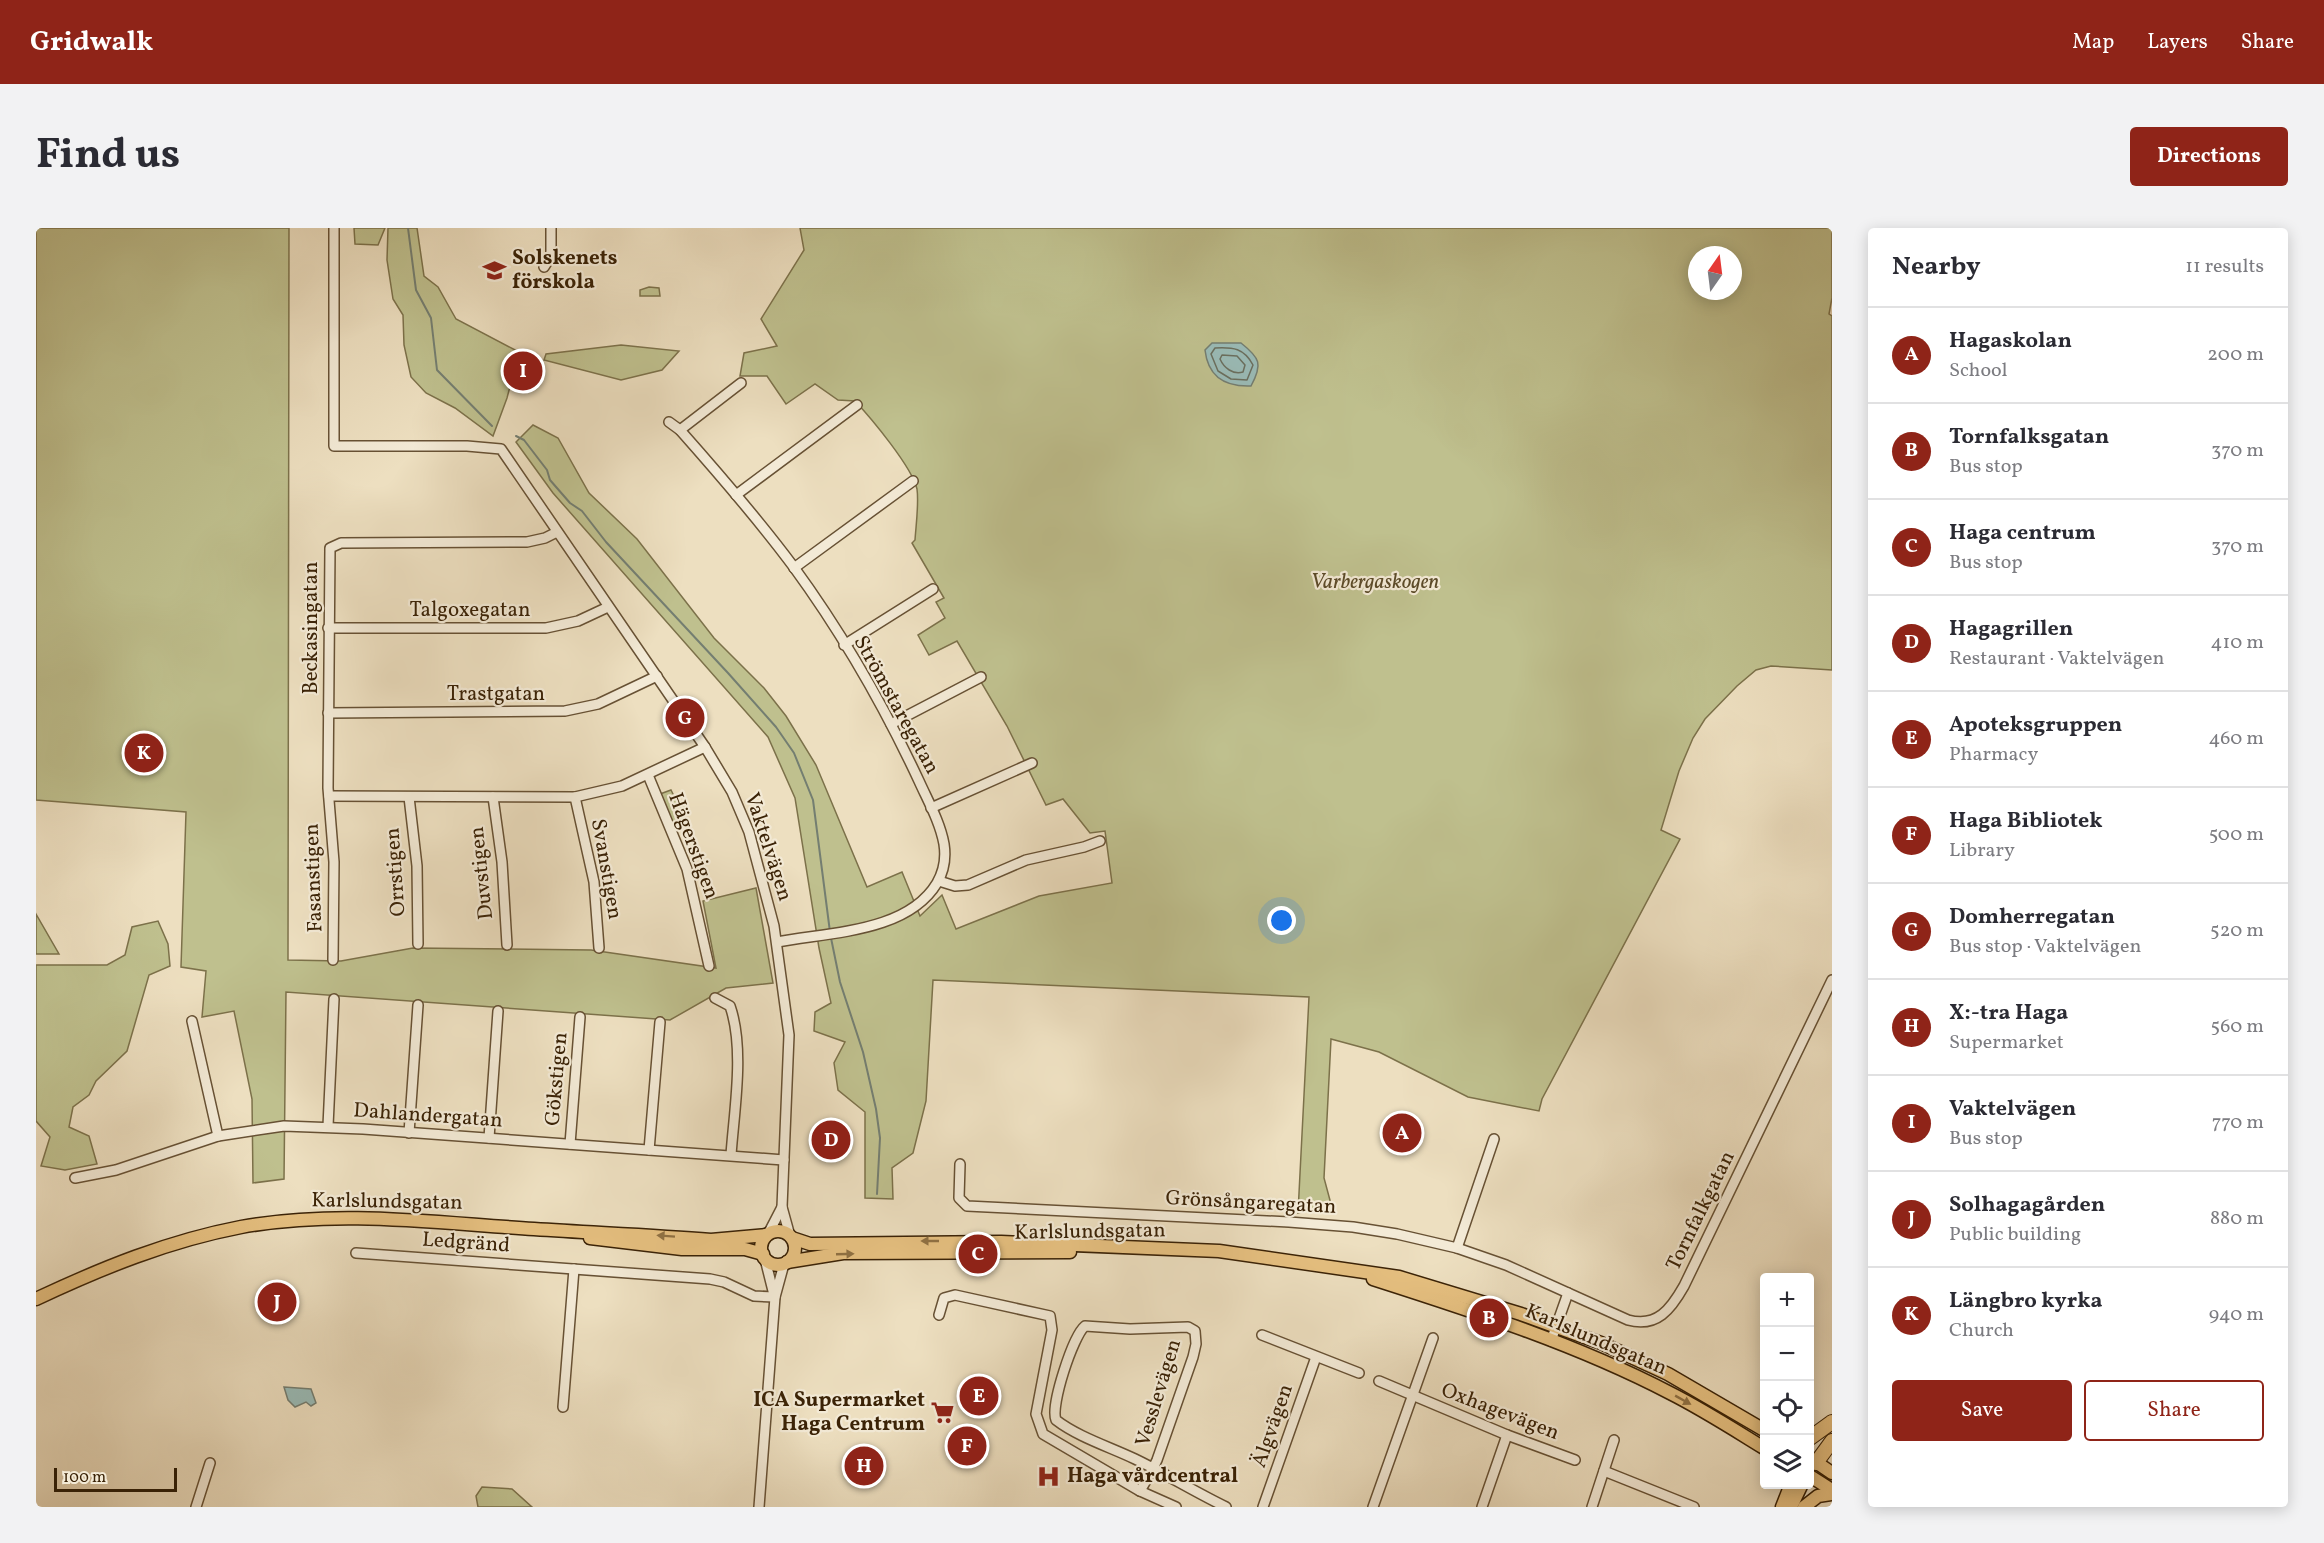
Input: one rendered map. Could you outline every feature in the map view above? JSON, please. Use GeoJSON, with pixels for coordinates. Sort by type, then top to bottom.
{"type":"FeatureCollection","features":[{"type":"Feature","properties":{"kind":"highway"},"geometry":{"type":"LineString","coordinates":[[1813,1435],[1827,1425]]}},
{"type":"Feature","properties":{"kind":"highway"},"geometry":{"type":"LineString","coordinates":[[1814,1457],[1827,1425]]}},
{"type":"Feature","properties":{"kind":"highway"},"geometry":{"type":"LineString","coordinates":[[1814,1461],[1832,1441]]}},
{"type":"Feature","properties":{"kind":"main road","name":"Karlslundsgatan"},"geometry":{"type":"LineString","coordinates":[[36,1299],[86,1276],[182,1241],[241,1227],[290,1221],[366,1217],[711,1240],[767,1235]]}},
{"type":"Feature","properties":{"kind":"main road","name":"Karlslundsgatan"},"geometry":{"type":"LineString","coordinates":[[535,1229],[659,1247],[745,1249],[764,1257]]}},
{"type":"Feature","properties":{"kind":"main road"},"geometry":{"type":"LineString","coordinates":[[781,1231],[791,1237],[795,1251],[785,1263],[776,1265],[764,1257],[762,1244],[767,1235],[781,1231]]}},
{"type":"Feature","properties":{"kind":"main road","name":"Karlslundsgatan"},"geometry":{"type":"LineString","coordinates":[[791,1237],[810,1244],[956,1241],[1255,1254],[1420,1282],[1556,1327],[1668,1374],[1760,1428]]}},
{"type":"Feature","properties":{"kind":"main road","name":"Karlslundsgatan"},"geometry":{"type":"LineString","coordinates":[[785,1263],[843,1253],[993,1254],[1178,1250]]}},
{"type":"Feature","properties":{"kind":"main road","name":"Karlslundsgatan"},"geometry":{"type":"LineString","coordinates":[[1334,1266],[1551,1341],[1672,1394],[1760,1446]]}},
{"type":"Feature","properties":{"kind":"main road"},"geometry":{"type":"LineString","coordinates":[[1814,1465],[1832,1473]]}},
{"type":"Feature","properties":{"kind":"main road"},"geometry":{"type":"LineString","coordinates":[[1814,1468],[1832,1490]]}},
{"type":"Feature","properties":{"kind":"main road"},"geometry":{"type":"LineString","coordinates":[[1782,1507],[1789,1489]]}},
{"type":"Feature","properties":{"kind":"main road"},"geometry":{"type":"LineString","coordinates":[[1791,1507],[1800,1489]]}},
{"type":"Feature","properties":{"kind":"main road"},"geometry":{"type":"LineString","coordinates":[[1804,1507],[1818,1496],[1832,1494]]}},
{"type":"Feature","properties":{"kind":"street","name":"Vaktelvägen"},"geometry":{"type":"LineString","coordinates":[[334,228],[334,446],[467,446],[501,449],[705,747],[732,792],[748,832],[765,886],[777,942],[789,1035],[782,1207],[791,1237]]}},
{"type":"Feature","properties":{"kind":"street"},"geometry":{"type":"LineString","coordinates":[[544,267],[551,256],[552,228]]}},
{"type":"Feature","properties":{"kind":"street"},"geometry":{"type":"LineString","coordinates":[[680,430],[741,383]]}},
{"type":"Feature","properties":{"kind":"street"},"geometry":{"type":"LineString","coordinates":[[736,495],[857,405]]}},
{"type":"Feature","properties":{"kind":"street","name":"Strömstaregatan"},"geometry":{"type":"LineString","coordinates":[[669,422],[680,430],[736,495],[794,568],[844,645],[891,724],[931,808],[945,852],[939,881]]}},
{"type":"Feature","properties":{"kind":"street"},"geometry":{"type":"LineString","coordinates":[[794,568],[913,481]]}},
{"type":"Feature","properties":{"kind":"street","name":"Beckasingatan"},"geometry":{"type":"LineString","coordinates":[[328,796],[329,554],[334,544],[515,543],[538,541],[557,532]]}},
{"type":"Feature","properties":{"kind":"street"},"geometry":{"type":"LineString","coordinates":[[844,645],[933,589]]}},
{"type":"Feature","properties":{"kind":"street","name":"Talgoxegatan"},"geometry":{"type":"LineString","coordinates":[[328,628],[546,628],[578,621],[608,607]]}},
{"type":"Feature","properties":{"kind":"street","name":"Trastgatan"},"geometry":{"type":"LineString","coordinates":[[328,713],[565,711],[598,704],[657,676]]}},
{"type":"Feature","properties":{"kind":"street"},"geometry":{"type":"LineString","coordinates":[[891,724],[981,677]]}},
{"type":"Feature","properties":{"kind":"street"},"geometry":{"type":"LineString","coordinates":[[328,796],[574,797],[609,790],[648,775],[705,747]]}},
{"type":"Feature","properties":{"kind":"street"},"geometry":{"type":"LineString","coordinates":[[931,808],[1032,763]]}},
{"type":"Feature","properties":{"kind":"street","name":"Hägerstigen"},"geometry":{"type":"LineString","coordinates":[[648,775],[687,869],[709,966]]}},
{"type":"Feature","properties":{"kind":"street","name":"Fasanstigen"},"geometry":{"type":"LineString","coordinates":[[328,796],[334,869],[333,960]]}},
{"type":"Feature","properties":{"kind":"street","name":"Orrstigen"},"geometry":{"type":"LineString","coordinates":[[409,797],[417,866],[418,944]]}},
{"type":"Feature","properties":{"kind":"street","name":"Duvstigen"},"geometry":{"type":"LineString","coordinates":[[493,797],[502,862],[507,945]]}},
{"type":"Feature","properties":{"kind":"street","name":"Svanstigen"},"geometry":{"type":"LineString","coordinates":[[574,797],[593,875],[599,948]]}},
{"type":"Feature","properties":{"kind":"street"},"geometry":{"type":"LineString","coordinates":[[777,942],[873,924],[905,913],[927,897],[939,881],[955,886],[968,885],[1026,860],[1084,847],[1100,841]]}},
{"type":"Feature","properties":{"kind":"street","name":"Tornfalkgatan"},"geometry":{"type":"LineString","coordinates":[[1568,1293],[1636,1322],[1651,1321],[1668,1311],[1684,1287],[1832,980]]}},
{"type":"Feature","properties":{"kind":"street"},"geometry":{"type":"LineString","coordinates":[[715,998],[730,1006],[734,1018],[735,1084],[731,1155]]}},
{"type":"Feature","properties":{"kind":"street"},"geometry":{"type":"LineString","coordinates":[[328,1126],[334,999]]}},
{"type":"Feature","properties":{"kind":"street"},"geometry":{"type":"LineString","coordinates":[[409,1133],[418,1005]]}},
{"type":"Feature","properties":{"kind":"street"},"geometry":{"type":"LineString","coordinates":[[489,1138],[498,1011]]}},
{"type":"Feature","properties":{"kind":"street","name":"Gökstigen"},"geometry":{"type":"LineString","coordinates":[[570,1144],[580,1017]]}},
{"type":"Feature","properties":{"kind":"street"},"geometry":{"type":"LineString","coordinates":[[192,1021],[218,1136]]}},
{"type":"Feature","properties":{"kind":"street"},"geometry":{"type":"LineString","coordinates":[[649,1150],[660,1022]]}},
{"type":"Feature","properties":{"kind":"street","name":"Dahlandergatan"},"geometry":{"type":"LineString","coordinates":[[75,1178],[116,1170],[218,1136],[284,1126],[328,1126],[784,1160]]}},
{"type":"Feature","properties":{"kind":"street"},"geometry":{"type":"LineString","coordinates":[[1456,1248],[1494,1139]]}},
{"type":"Feature","properties":{"kind":"street","name":"Grönsångaregatan"},"geometry":{"type":"LineString","coordinates":[[960,1164],[959,1198],[967,1206],[1332,1225],[1397,1234],[1456,1248],[1506,1265],[1568,1293]]}},
{"type":"Feature","properties":{"kind":"street","name":"Vaktelvägen"},"geometry":{"type":"LineString","coordinates":[[767,1235],[782,1207]]}},
{"type":"Feature","properties":{"kind":"street","name":"Ledgränd"},"geometry":{"type":"LineString","coordinates":[[356,1253],[710,1279],[724,1282],[754,1296],[775,1297]]}},
{"type":"Feature","properties":{"kind":"street"},"geometry":{"type":"LineString","coordinates":[[764,1257],[775,1297]]}},
{"type":"Feature","properties":{"kind":"street"},"geometry":{"type":"LineString","coordinates":[[759,1507],[775,1297],[785,1263]]}},
{"type":"Feature","properties":{"kind":"street"},"geometry":{"type":"LineString","coordinates":[[563,1407],[574,1269]]}},
{"type":"Feature","properties":{"kind":"street"},"geometry":{"type":"LineString","coordinates":[[1551,1341],[1568,1293]]}},
{"type":"Feature","properties":{"kind":"street"},"geometry":{"type":"LineString","coordinates":[[939,1315],[944,1298],[955,1295],[1050,1316],[1052,1330],[1036,1414],[1038,1425],[1049,1439],[1140,1491],[1176,1507]]}},
{"type":"Feature","properties":{"kind":"street","name":"Vesslevägen"},"geometry":{"type":"LineString","coordinates":[[1140,1491],[1153,1469],[1193,1357],[1197,1337],[1192,1328],[1085,1326],[1077,1338],[1054,1406],[1056,1418],[1153,1469]]}},
{"type":"Feature","properties":{"kind":"street"},"geometry":{"type":"LineString","coordinates":[[1262,1335],[1359,1373]]}},
{"type":"Feature","properties":{"kind":"street","name":"Oxhagevägen"},"geometry":{"type":"LineString","coordinates":[[1412,1397],[1433,1338]]}},
{"type":"Feature","properties":{"kind":"street","name":"Älgvägen"},"geometry":{"type":"LineString","coordinates":[[1263,1507],[1316,1357]]}},
{"type":"Feature","properties":{"kind":"street","name":"Oxhagevägen"},"geometry":{"type":"LineString","coordinates":[[1379,1381],[1412,1397],[1575,1460]]}},
{"type":"Feature","properties":{"kind":"street"},"geometry":{"type":"LineString","coordinates":[[1373,1507],[1412,1397]]}},
{"type":"Feature","properties":{"kind":"street"},"geometry":{"type":"LineString","coordinates":[[1482,1507],[1507,1435]]}},
{"type":"Feature","properties":{"kind":"street"},"geometry":{"type":"LineString","coordinates":[[1592,1507],[1614,1440]]}},
{"type":"Feature","properties":{"kind":"street"},"geometry":{"type":"LineString","coordinates":[[196,1507],[210,1463]]}},
{"type":"Feature","properties":{"kind":"street"},"geometry":{"type":"LineString","coordinates":[[1153,1469],[1226,1507]]}},
{"type":"Feature","properties":{"kind":"street"},"geometry":{"type":"LineString","coordinates":[[1604,1471],[1694,1507]]}},
{"type":"Feature","properties":{"kind":"green space"},"geometry":{"type":"Polygon","coordinates":[[[36,228],[289,228],[288,960],[341,961],[413,948],[591,950],[716,968],[703,901],[756,888],[773,983],[726,988],[670,1020],[286,992],[284,1179],[253,1183],[252,1099],[234,1011],[202,1017],[206,971],[181,967],[186,812],[36,800],[36,228]]]}},
{"type":"Feature","properties":{"kind":"green space"},"geometry":{"type":"Polygon","coordinates":[[[354,228],[385,228],[378,245],[355,244],[354,228]]]}},
{"type":"Feature","properties":{"kind":"green space"},"geometry":{"type":"Polygon","coordinates":[[[388,228],[417,228],[424,276],[438,287],[456,319],[519,352],[507,398],[493,436],[455,408],[426,393],[411,377],[404,345],[403,315],[393,299],[387,260],[388,228]]]}},
{"type":"Feature","properties":{"kind":"green space","name":"Varbergaskogen"},"geometry":{"type":"Polygon","coordinates":[[[800,228],[1832,228],[1832,298],[1829,314],[1832,316],[1832,670],[1771,666],[1756,670],[1705,719],[1693,738],[1679,771],[1661,830],[1680,839],[1542,1099],[1539,1111],[1468,1097],[1379,1052],[1331,1039],[1324,1178],[1331,1204],[1298,1213],[1309,997],[933,980],[926,1101],[913,1153],[892,1168],[893,1199],[865,1198],[865,1112],[838,1090],[834,1063],[845,1042],[814,1031],[815,1012],[831,1003],[819,948],[795,798],[768,737],[553,493],[516,442],[533,425],[558,438],[589,493],[637,539],[714,638],[764,688],[786,716],[816,765],[867,887],[902,872],[920,916],[942,895],[956,929],[1039,896],[1112,883],[1105,831],[1090,833],[1063,799],[1046,805],[1007,726],[957,641],[929,655],[918,635],[945,618],[936,602],[944,598],[912,543],[915,540],[918,508],[917,489],[907,468],[890,443],[855,401],[838,400],[815,384],[786,404],[767,376],[740,376],[744,353],[777,346],[761,319],[804,250],[800,228]]]}},
{"type":"Feature","properties":{"kind":"green space"},"geometry":{"type":"Polygon","coordinates":[[[649,287],[659,288],[660,296],[640,296],[640,290],[649,287]]]}},
{"type":"Feature","properties":{"kind":"green space"},"geometry":{"type":"Polygon","coordinates":[[[621,345],[679,351],[662,370],[621,380],[544,360],[546,354],[621,345]]]}},
{"type":"Feature","properties":{"kind":"green space"},"geometry":{"type":"Polygon","coordinates":[[[671,790],[675,798],[686,804],[685,816],[672,823],[660,794],[671,790]]]}},
{"type":"Feature","properties":{"kind":"green space"},"geometry":{"type":"Polygon","coordinates":[[[36,914],[59,954],[36,954],[36,914]]]}},
{"type":"Feature","properties":{"kind":"green space"},"geometry":{"type":"Polygon","coordinates":[[[158,921],[168,944],[170,966],[149,975],[127,1051],[96,1081],[89,1095],[73,1107],[69,1127],[89,1136],[97,1164],[65,1170],[41,1166],[50,1137],[36,1121],[36,965],[107,965],[125,955],[132,927],[158,921]]]}},
{"type":"Feature","properties":{"kind":"green space"},"geometry":{"type":"Polygon","coordinates":[[[482,1487],[512,1489],[532,1507],[478,1507],[476,1496],[482,1487]]]}},
{"type":"Feature","properties":{"kind":"water"},"geometry":{"type":"Polygon","coordinates":[[[1212,343],[1241,343],[1256,357],[1258,367],[1251,386],[1233,385],[1214,374],[1205,350],[1212,343]]]}},
{"type":"Feature","properties":{"kind":"water"},"geometry":{"type":"Polygon","coordinates":[[[284,1387],[311,1389],[316,1403],[311,1406],[306,1402],[295,1407],[288,1400],[284,1387]]]}},
{"type":"Feature","properties":{"kind":"waterway"},"geometry":{"type":"LineString","coordinates":[[408,228],[416,290],[431,318],[437,370],[492,426]]}},
{"type":"Feature","properties":{"kind":"waterway"},"geometry":{"type":"LineString","coordinates":[[516,436],[524,440],[547,470],[550,480],[570,503],[582,511],[606,542],[776,727],[794,753],[813,800],[830,932]]}},
{"type":"Feature","properties":{"kind":"waterway"},"geometry":{"type":"LineString","coordinates":[[831,938],[840,982],[863,1052],[876,1109],[880,1138],[877,1194]]}},
{"type":"Feature","properties":{"kind":"place","name":"Solskenets förskola"},"geometry":{"type":"Point","coordinates":[494,270]}},
{"type":"Feature","properties":{"kind":"place","name":"Vaktelvägen"},"geometry":{"type":"Point","coordinates":[523,371]}},
{"type":"Feature","properties":{"kind":"place","name":"Domherregatan"},"geometry":{"type":"Point","coordinates":[685,718]}},
{"type":"Feature","properties":{"kind":"place","name":"Längbro kyrka"},"geometry":{"type":"Point","coordinates":[144,753]}},
{"type":"Feature","properties":{"kind":"place","name":"Hagaskolan"},"geometry":{"type":"Point","coordinates":[1402,1133]}},
{"type":"Feature","properties":{"kind":"place","name":"Hagagrillen"},"geometry":{"type":"Point","coordinates":[831,1140]}},
{"type":"Feature","properties":{"kind":"place","name":"Haga centrum"},"geometry":{"type":"Point","coordinates":[978,1254]}},
{"type":"Feature","properties":{"kind":"place","name":"Solhagagården"},"geometry":{"type":"Point","coordinates":[277,1302]}},
{"type":"Feature","properties":{"kind":"place","name":"Tornfalksgatan"},"geometry":{"type":"Point","coordinates":[1489,1318]}},
{"type":"Feature","properties":{"kind":"place","name":"Apoteksgruppen"},"geometry":{"type":"Point","coordinates":[979,1396]}},
{"type":"Feature","properties":{"kind":"place","name":"ICA Supermarket Haga Centrum"},"geometry":{"type":"Point","coordinates":[943,1412]}},
{"type":"Feature","properties":{"kind":"place","name":"Haga Bibliotek"},"geometry":{"type":"Point","coordinates":[967,1446]}},
{"type":"Feature","properties":{"kind":"place","name":"X:-tra Haga"},"geometry":{"type":"Point","coordinates":[864,1466]}},
{"type":"Feature","properties":{"kind":"place","name":"Haga vårdcentral"},"geometry":{"type":"Point","coordinates":[1049,1476]}}]}
